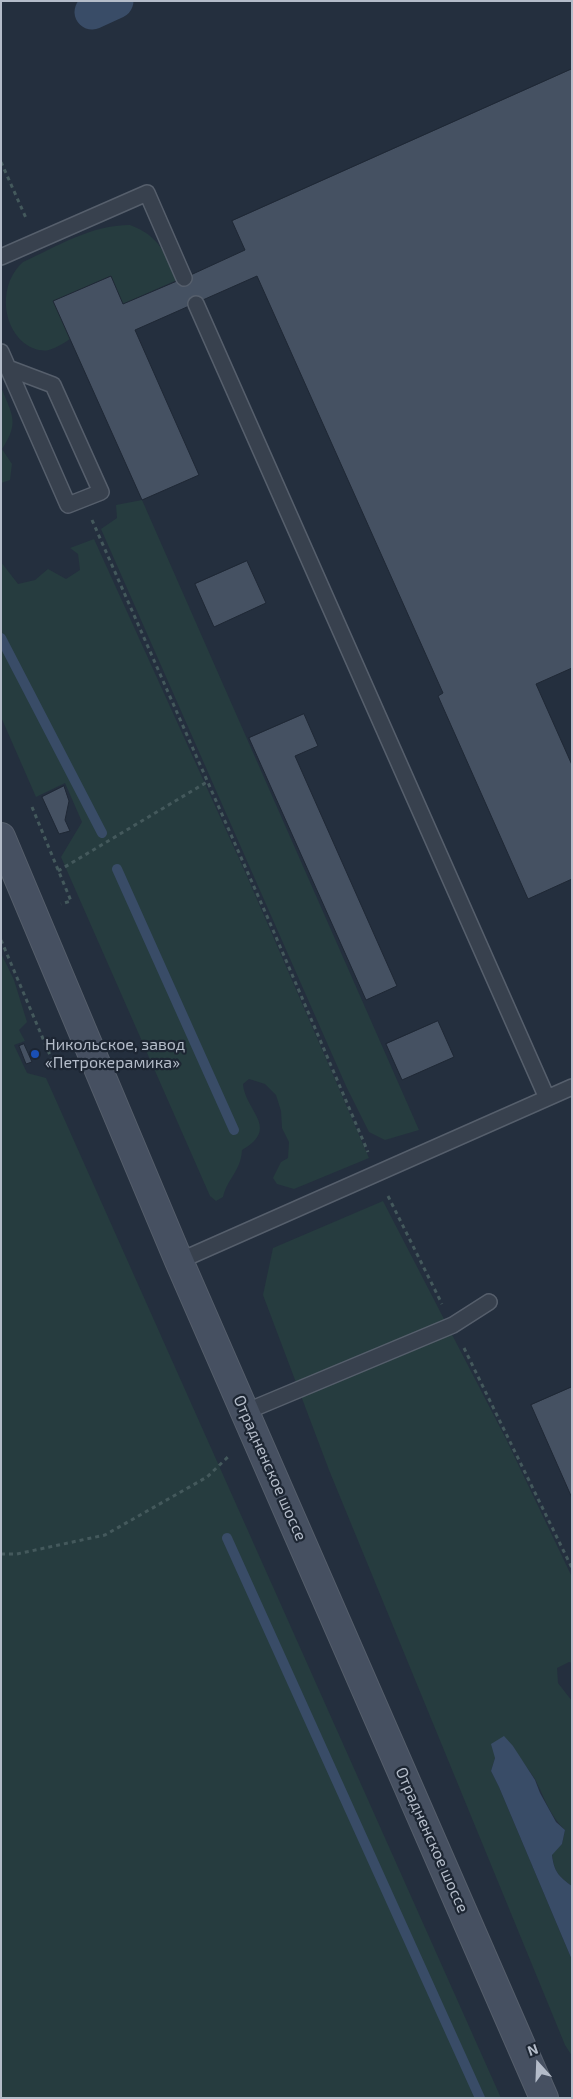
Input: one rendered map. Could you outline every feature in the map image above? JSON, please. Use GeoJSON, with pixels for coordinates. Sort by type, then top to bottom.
{"type":"FeatureCollection","features":[{"type":"Feature","properties":{"kind":"main road","name":"Отрадненское шоссе"},"geometry":{"type":"LineString","coordinates":[[1,837],[179,1260],[544,2098]]}},
{"type":"Feature","properties":{"kind":"lane"},"geometry":{"type":"LineString","coordinates":[[3,253],[36,242],[147,193],[184,278]]}},
{"type":"Feature","properties":{"kind":"lane"},"geometry":{"type":"LineString","coordinates":[[196,304],[547,1098]]}},
{"type":"Feature","properties":{"kind":"lane"},"geometry":{"type":"LineString","coordinates":[[1,352],[8,368],[68,505],[102,492],[54,385],[8,368]]}},
{"type":"Feature","properties":{"kind":"lane"},"geometry":{"type":"LineString","coordinates":[[179,1260],[572,1087]]}},
{"type":"Feature","properties":{"kind":"lane"},"geometry":{"type":"LineString","coordinates":[[250,1422],[452,1326],[489,1302]]}},
{"type":"Feature","properties":{"kind":"path"},"geometry":{"type":"LineString","coordinates":[[1,162],[36,242]]}},
{"type":"Feature","properties":{"kind":"path"},"geometry":{"type":"LineString","coordinates":[[83,499],[270,923],[377,1173],[572,1568]]}},
{"type":"Feature","properties":{"kind":"path"},"geometry":{"type":"LineString","coordinates":[[58,871],[207,782]]}},
{"type":"Feature","properties":{"kind":"path"},"geometry":{"type":"LineString","coordinates":[[1,940],[56,1067]]}},
{"type":"Feature","properties":{"kind":"path"},"geometry":{"type":"LineString","coordinates":[[1,1554],[18,1554],[105,1535],[207,1477],[250,1422]]}},
{"type":"Feature","properties":{"kind":"green space"},"geometry":{"type":"Polygon","coordinates":[[[130,225],[140,229],[155,240],[165,254],[177,280],[123,304],[110,276],[54,301],[70,339],[49,350],[36,349],[24,343],[10,325],[7,314],[7,291],[15,270],[23,262],[88,232],[130,225]]]}},
{"type":"Feature","properties":{"kind":"green space"},"geometry":{"type":"Polygon","coordinates":[[[1,387],[12,418],[11,432],[2,449],[12,464],[10,480],[1,483],[1,387]]]}},
{"type":"Feature","properties":{"kind":"green space"},"geometry":{"type":"Polygon","coordinates":[[[142,500],[419,1130],[385,1140],[369,1132],[346,1086],[101,529],[117,518],[116,505],[142,500]]]}},
{"type":"Feature","properties":{"kind":"green space"},"geometry":{"type":"Polygon","coordinates":[[[94,539],[246,874],[369,1158],[294,1189],[277,1184],[273,1178],[281,1162],[288,1158],[289,1142],[282,1128],[281,1111],[276,1095],[265,1084],[249,1079],[243,1084],[245,1094],[258,1119],[259,1134],[253,1142],[242,1150],[237,1169],[223,1197],[216,1201],[210,1196],[61,857],[82,822],[65,783],[36,797],[1,717],[1,562],[18,584],[35,580],[48,569],[66,579],[80,570],[78,554],[70,548],[94,539]]]}},
{"type":"Feature","properties":{"kind":"green space"},"geometry":{"type":"Polygon","coordinates":[[[1,953],[14,980],[27,1022],[19,1030],[25,1041],[14,1045],[27,1073],[46,1078],[501,2098],[1,2098],[1,953]]]}},
{"type":"Feature","properties":{"kind":"green space"},"geometry":{"type":"Polygon","coordinates":[[[383,1201],[506,1439],[572,1577],[572,1663],[569,1662],[557,1668],[558,1683],[572,1701],[572,1886],[557,1873],[552,1854],[562,1844],[565,1830],[551,1812],[535,1779],[513,1746],[495,1758],[491,1771],[572,1960],[572,2056],[565,2045],[329,1470],[263,1295],[273,1248],[383,1201]]]}},
{"type":"Feature","properties":{"kind":"water"},"geometry":{"type":"Polygon","coordinates":[[[504,1736],[513,1746],[535,1780],[556,1822],[565,1830],[562,1844],[552,1855],[557,1873],[572,1886],[572,1960],[491,1771],[495,1758],[491,1744],[504,1736]]]}},
{"type":"Feature","properties":{"kind":"building"},"geometry":{"type":"Polygon","coordinates":[[[572,69],[572,668],[536,684],[572,765],[572,879],[528,899],[438,696],[443,693],[257,276],[135,330],[199,475],[142,500],[53,301],[111,276],[123,304],[184,278],[245,250],[232,221],[572,69]]]}},
{"type":"Feature","properties":{"kind":"building"},"geometry":{"type":"Polygon","coordinates":[[[247,561],[266,603],[214,627],[195,584],[247,561]]]}},
{"type":"Feature","properties":{"kind":"building"},"geometry":{"type":"Polygon","coordinates":[[[304,714],[318,746],[295,756],[397,986],[366,1000],[249,738],[304,714]]]}},
{"type":"Feature","properties":{"kind":"building"},"geometry":{"type":"Polygon","coordinates":[[[64,786],[69,801],[65,820],[70,831],[59,834],[42,797],[64,786]]]}},
{"type":"Feature","properties":{"kind":"building"},"geometry":{"type":"Polygon","coordinates":[[[438,1021],[454,1057],[402,1080],[386,1044],[438,1021]]]}},
{"type":"Feature","properties":{"kind":"building"},"geometry":{"type":"Polygon","coordinates":[[[24,1044],[32,1062],[26,1064],[19,1046],[24,1044]]]}},
{"type":"Feature","properties":{"kind":"building"},"geometry":{"type":"Polygon","coordinates":[[[572,1387],[572,1498],[531,1405],[572,1387]]]}},
{"type":"Feature","properties":{"kind":"waterway"},"geometry":{"type":"LineString","coordinates":[[92,12],[116,1]]}},
{"type":"Feature","properties":{"kind":"waterway"},"geometry":{"type":"LineString","coordinates":[[1,638],[102,833]]}},
{"type":"Feature","properties":{"kind":"waterway"},"geometry":{"type":"LineString","coordinates":[[117,869],[234,1130]]}},
{"type":"Feature","properties":{"kind":"waterway"},"geometry":{"type":"LineString","coordinates":[[227,1538],[480,2098]]}},
{"type":"Feature","properties":{"kind":"place","name":"Никольское, завод «Петрокерамика»"},"geometry":{"type":"Point","coordinates":[35,1054]}}]}
